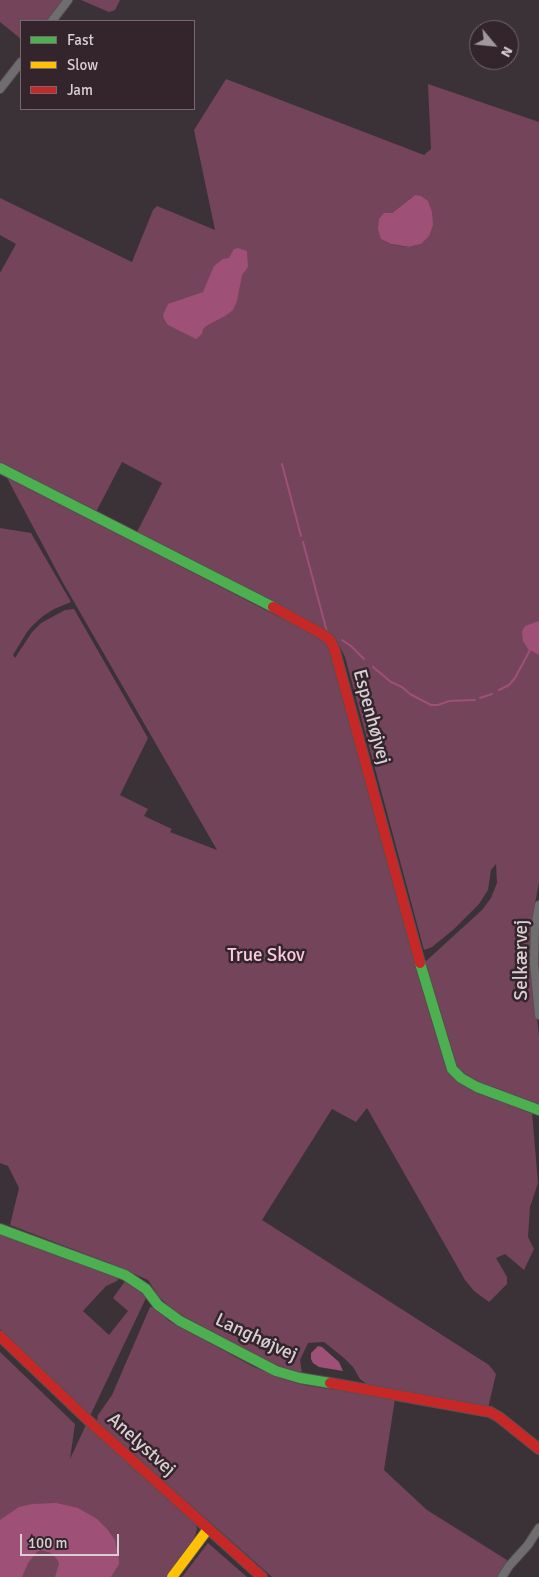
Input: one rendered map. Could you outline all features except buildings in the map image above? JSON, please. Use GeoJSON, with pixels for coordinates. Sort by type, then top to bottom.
{"type":"FeatureCollection","features":[{"type":"Feature","properties":{"kind":"street"},"geometry":{"type":"LineString","coordinates":[[53,20],[68,0]]}},
{"type":"Feature","properties":{"kind":"street"},"geometry":{"type":"LineString","coordinates":[[0,89],[20,63]]}},
{"type":"Feature","properties":{"kind":"street","name":"Espenhøjvej"},"geometry":{"type":"LineString","coordinates":[[0,468],[271,606],[330,640],[334,648],[418,956],[452,1069],[461,1078],[476,1087],[539,1110]]}},
{"type":"Feature","properties":{"kind":"street","name":"Selkærvej"},"geometry":{"type":"LineString","coordinates":[[539,905],[535,928],[534,963],[539,1015]]}},
{"type":"Feature","properties":{"kind":"street","name":"Langhøjvej"},"geometry":{"type":"LineString","coordinates":[[0,1228],[124,1275],[146,1289],[158,1305],[180,1321],[276,1371],[300,1378],[490,1412],[539,1449]]}},
{"type":"Feature","properties":{"kind":"street","name":"Anelystvej"},"geometry":{"type":"LineString","coordinates":[[0,1336],[90,1422],[262,1577]]}},
{"type":"Feature","properties":{"kind":"street"},"geometry":{"type":"LineString","coordinates":[[502,1577],[539,1528]]}},
{"type":"Feature","properties":{"kind":"street"},"geometry":{"type":"LineString","coordinates":[[172,1577],[199,1539],[208,1530]]}},
{"type":"Feature","properties":{"kind":"green space"},"geometry":{"type":"Polygon","coordinates":[[[0,0],[64,0],[49,20],[20,20],[20,38],[0,22],[0,0]]]}},
{"type":"Feature","properties":{"kind":"green space"},"geometry":{"type":"Polygon","coordinates":[[[81,0],[120,0],[115,10],[109,12],[81,0]]]}},
{"type":"Feature","properties":{"kind":"green space"},"geometry":{"type":"Polygon","coordinates":[[[226,79],[424,155],[431,149],[428,84],[539,122],[539,882],[532,920],[531,961],[539,1036],[539,1107],[472,1082],[454,1063],[425,962],[482,910],[491,898],[497,883],[496,864],[491,870],[488,890],[479,904],[453,930],[432,947],[424,950],[345,657],[337,641],[324,629],[136,534],[162,483],[122,462],[96,512],[0,462],[0,273],[16,244],[0,235],[0,198],[132,262],[153,210],[157,206],[215,230],[194,130],[226,79]],[[415,195],[392,213],[381,239],[391,244],[409,247],[421,244],[415,195]]]}},
{"type":"Feature","properties":{"kind":"green space","name":"True Skov"},"geometry":{"type":"Polygon","coordinates":[[[6,476],[306,631],[326,643],[331,650],[426,989],[435,1032],[448,1070],[532,1112],[538,1183],[530,1207],[528,1237],[534,1249],[524,1270],[505,1254],[496,1258],[507,1277],[507,1284],[489,1302],[474,1291],[465,1280],[367,1108],[356,1122],[332,1109],[262,1220],[489,1365],[496,1374],[488,1408],[368,1385],[360,1379],[353,1367],[344,1358],[324,1342],[308,1343],[300,1360],[302,1373],[260,1360],[173,1310],[159,1297],[148,1280],[10,1225],[19,1188],[8,1166],[0,1163],[0,528],[31,533],[71,602],[54,609],[33,625],[13,655],[15,658],[32,632],[41,623],[65,610],[74,609],[148,738],[120,795],[148,809],[144,816],[172,829],[170,832],[217,850],[62,581],[6,476]]]}},
{"type":"Feature","properties":{"kind":"green space"},"geometry":{"type":"Polygon","coordinates":[[[0,1233],[119,1278],[117,1281],[106,1286],[83,1311],[109,1335],[128,1311],[113,1298],[125,1281],[138,1287],[146,1298],[90,1416],[0,1329],[0,1233]]]}},
{"type":"Feature","properties":{"kind":"green space"},"geometry":{"type":"Polygon","coordinates":[[[150,1307],[154,1307],[169,1321],[254,1367],[283,1379],[304,1385],[395,1399],[384,1470],[427,1510],[507,1560],[498,1577],[272,1577],[97,1422],[98,1415],[112,1395],[150,1307]]]}},
{"type":"Feature","properties":{"kind":"green space"},"geometry":{"type":"Polygon","coordinates":[[[0,1352],[75,1424],[70,1459],[86,1425],[195,1522],[197,1529],[194,1539],[166,1577],[0,1577],[0,1352]]]}},
{"type":"Feature","properties":{"kind":"green space"},"geometry":{"type":"Polygon","coordinates":[[[208,1543],[247,1577],[182,1577],[208,1543]]]}},
{"type":"Feature","properties":{"kind":"shaded area"},"geometry":{"type":"Polygon","coordinates":[[[415,195],[421,196],[428,201],[432,212],[433,225],[429,236],[421,244],[409,247],[391,244],[381,239],[378,229],[379,219],[384,213],[392,213],[415,195]]]}},
{"type":"Feature","properties":{"kind":"shaded area"},"geometry":{"type":"Polygon","coordinates":[[[238,248],[247,251],[248,267],[242,275],[237,301],[233,310],[206,326],[202,334],[196,339],[168,325],[163,315],[168,304],[203,292],[214,266],[223,259],[229,258],[234,249],[238,248]]]}},
{"type":"Feature","properties":{"kind":"shaded area"},"geometry":{"type":"Polygon","coordinates":[[[539,621],[539,655],[528,649],[523,641],[522,631],[525,626],[539,621]]]}},
{"type":"Feature","properties":{"kind":"shaded area"},"geometry":{"type":"Polygon","coordinates":[[[318,1346],[322,1347],[339,1362],[343,1371],[319,1367],[313,1363],[311,1353],[318,1346]]]}},
{"type":"Feature","properties":{"kind":"shaded area"},"geometry":{"type":"Polygon","coordinates":[[[56,1503],[78,1508],[97,1519],[107,1529],[115,1540],[119,1564],[111,1577],[55,1577],[59,1564],[57,1559],[51,1553],[41,1550],[28,1563],[22,1577],[0,1577],[0,1520],[19,1507],[32,1504],[56,1503]]]}},
{"type":"Feature","properties":{"kind":"waterway"},"geometry":{"type":"LineString","coordinates":[[282,464],[301,536]]}},
{"type":"Feature","properties":{"kind":"waterway"},"geometry":{"type":"LineString","coordinates":[[303,542],[327,632]]}},
{"type":"Feature","properties":{"kind":"waterway"},"geometry":{"type":"LineString","coordinates":[[342,640],[364,659]]}},
{"type":"Feature","properties":{"kind":"waterway"},"geometry":{"type":"LineString","coordinates":[[499,690],[509,685],[515,678],[530,650]]}},
{"type":"Feature","properties":{"kind":"waterway"},"geometry":{"type":"LineString","coordinates":[[373,667],[391,682],[431,705],[438,705],[449,701],[475,700]]}},
{"type":"Feature","properties":{"kind":"waterway"},"geometry":{"type":"LineString","coordinates":[[480,698],[492,694]]}},
{"type":"Feature","properties":{"kind":"traffic: fast"},"geometry":{"type":"LineString","coordinates":[[0,468],[273,607]]}},
{"type":"Feature","properties":{"kind":"traffic: fast"},"geometry":{"type":"LineString","coordinates":[[420,963],[452,1069],[461,1078],[477,1087],[539,1110]]}},
{"type":"Feature","properties":{"kind":"traffic: fast"},"geometry":{"type":"LineString","coordinates":[[0,1229],[125,1275],[146,1289],[158,1305],[180,1321],[276,1371],[300,1378],[330,1383]]}},
{"type":"Feature","properties":{"kind":"traffic: slow"},"geometry":{"type":"LineString","coordinates":[[172,1577],[208,1529]]}},
{"type":"Feature","properties":{"kind":"traffic: jam"},"geometry":{"type":"LineString","coordinates":[[273,607],[322,634],[330,640],[334,648],[420,963]]}},
{"type":"Feature","properties":{"kind":"traffic: jam"},"geometry":{"type":"LineString","coordinates":[[0,1336],[90,1422],[262,1577]]}},
{"type":"Feature","properties":{"kind":"traffic: jam"},"geometry":{"type":"LineString","coordinates":[[330,1383],[490,1412],[539,1449]]}}]}
